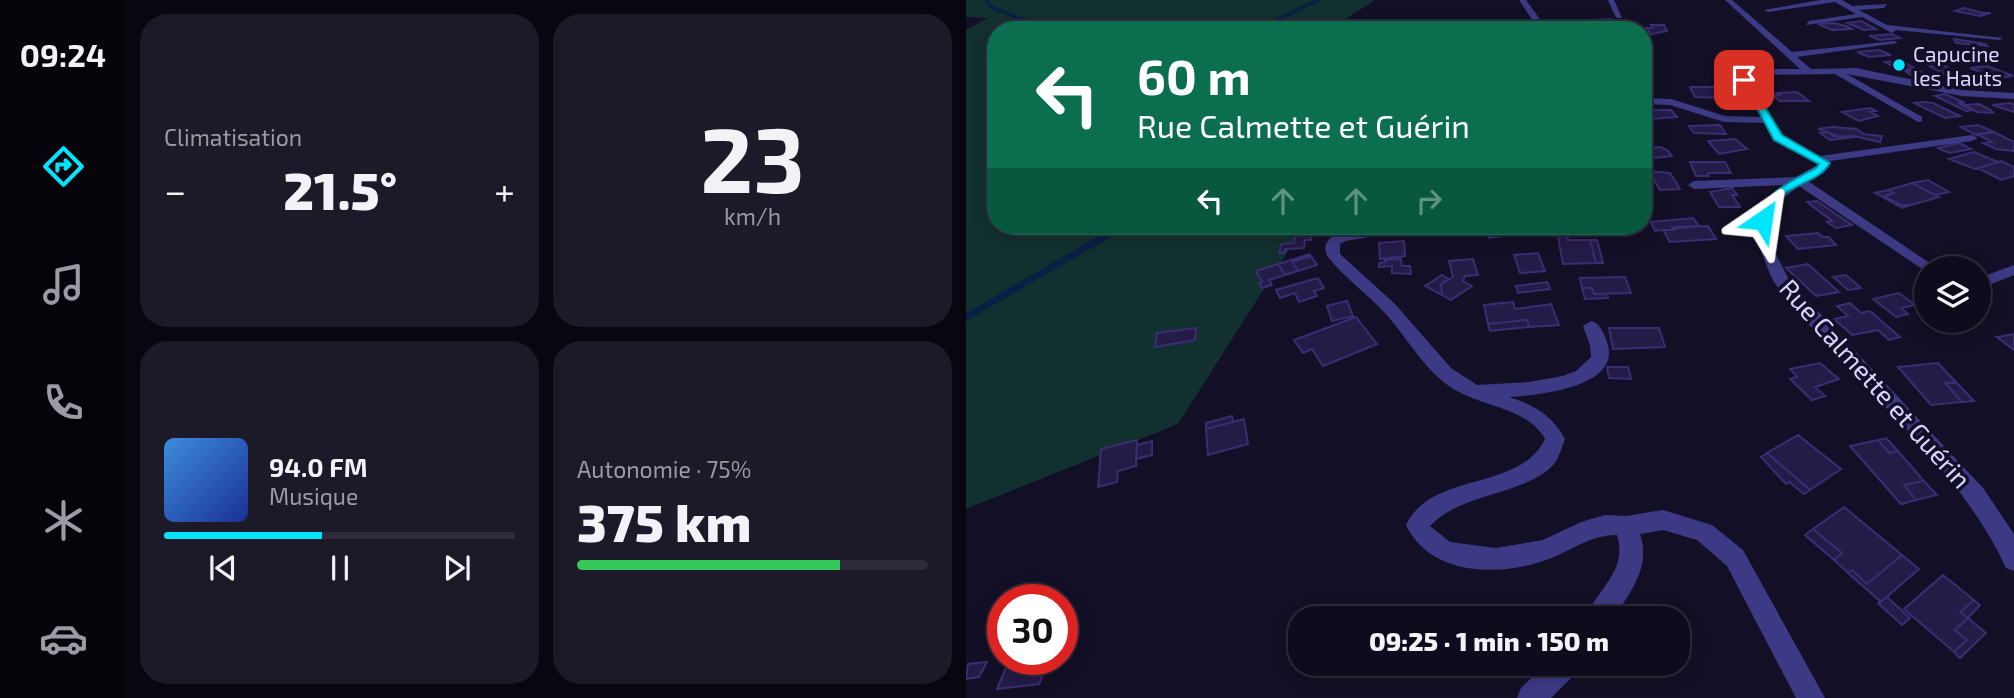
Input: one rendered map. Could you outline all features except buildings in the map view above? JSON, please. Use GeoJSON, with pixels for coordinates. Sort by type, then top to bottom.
{"type":"FeatureCollection","features":[{"type":"Feature","properties":{"kind":"street"},"geometry":{"type":"LineString","coordinates":[[1522,0],[1534,21]]}},
{"type":"Feature","properties":{"kind":"street"},"geometry":{"type":"LineString","coordinates":[[1611,0],[1619,16]]}},
{"type":"Feature","properties":{"kind":"street"},"geometry":{"type":"LineString","coordinates":[[1728,0],[1808,71]]}},
{"type":"Feature","properties":{"kind":"street"},"geometry":{"type":"LineString","coordinates":[[1768,9],[1836,0],[1898,34]]}},
{"type":"Feature","properties":{"kind":"street"},"geometry":{"type":"LineString","coordinates":[[1850,8],[1884,6]]}},
{"type":"Feature","properties":{"kind":"street"},"geometry":{"type":"LineString","coordinates":[[1810,23],[1861,15]]}},
{"type":"Feature","properties":{"kind":"street"},"geometry":{"type":"LineString","coordinates":[[1884,27],[1999,38]]}},
{"type":"Feature","properties":{"kind":"street"},"geometry":{"type":"LineString","coordinates":[[1790,55],[1894,43]]}},
{"type":"Feature","properties":{"kind":"street"},"geometry":{"type":"LineString","coordinates":[[1833,70],[1917,119]]}},
{"type":"Feature","properties":{"kind":"street"},"geometry":{"type":"LineString","coordinates":[[1972,138],[1821,159],[1787,144],[1778,137],[1744,80],[1764,72],[1869,72],[1944,90],[2010,95]]}},
{"type":"Feature","properties":{"kind":"street"},"geometry":{"type":"LineString","coordinates":[[1652,101],[1671,102],[1724,119],[1767,120]]}},
{"type":"Feature","properties":{"kind":"street","name":"Rue Calmette et Guérin"},"geometry":{"type":"LineString","coordinates":[[1821,159],[1825,167],[1779,192],[1767,207],[1763,220],[1769,258],[1782,282],[1975,494],[2004,538],[2014,560]]}},
{"type":"Feature","properties":{"kind":"street"},"geometry":{"type":"LineString","coordinates":[[1694,185],[1798,181],[1914,257]]}},
{"type":"Feature","properties":{"kind":"street"},"geometry":{"type":"LineString","coordinates":[[1354,235],[1333,242],[1331,249],[1334,256],[1379,296],[1440,369],[1460,385],[1485,398],[1525,410],[1550,427],[1555,439],[1546,459],[1524,473],[1456,497],[1430,511],[1417,525],[1426,541],[1444,551],[1479,559],[1521,558],[1556,546],[1587,528],[1608,523],[1626,526],[1663,520],[1704,532],[1735,558],[1811,698]]}},
{"type":"Feature","properties":{"kind":"street"},"geometry":{"type":"LineString","coordinates":[[1991,279],[2014,270]]}},
{"type":"Feature","properties":{"kind":"street"},"geometry":{"type":"LineString","coordinates":[[1460,385],[1482,390],[1507,391],[1560,384],[1584,374],[1595,366],[1600,356],[1600,344],[1591,326]]}},
{"type":"Feature","properties":{"kind":"street"},"geometry":{"type":"LineString","coordinates":[[1606,606],[1631,570],[1634,544],[1626,526]]}},
{"type":"Feature","properties":{"kind":"street"},"geometry":{"type":"LineString","coordinates":[[1531,698],[1553,676]]}},
{"type":"Feature","properties":{"kind":"green space"},"geometry":{"type":"Polygon","coordinates":[[[966,0],[1375,0],[1343,21],[987,21],[987,235],[1298,235],[1178,424],[966,509],[966,30],[988,18],[966,17],[966,0]]]}},
{"type":"Feature","properties":{"kind":"waterway"},"geometry":{"type":"LineString","coordinates":[[986,0],[991,7],[1027,21]]}},
{"type":"Feature","properties":{"kind":"waterway"},"geometry":{"type":"LineString","coordinates":[[1275,21],[1318,0]]}},
{"type":"Feature","properties":{"kind":"waterway"},"geometry":{"type":"LineString","coordinates":[[966,317],[1107,235]]}},
{"type":"Feature","properties":{"kind":"place","name":"Capucine les Hauts"},"geometry":{"type":"Point","coordinates":[1899,65]}},
{"type":"Feature","properties":{"kind":"route"},"geometry":{"type":"LineString","coordinates":[[1744,80],[1778,137],[1825,163],[1825,167],[1820,171],[1779,192],[1767,207],[1763,220]]}}]}
